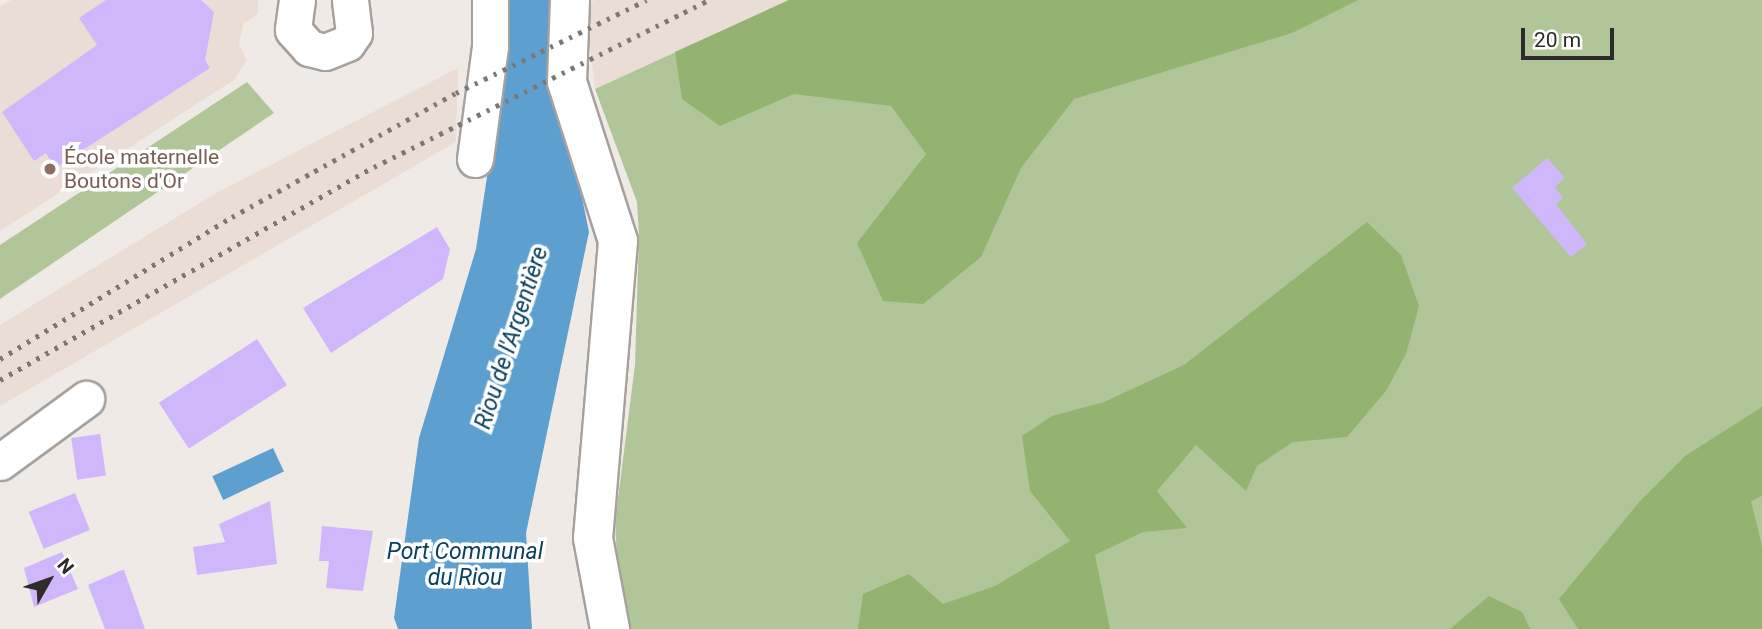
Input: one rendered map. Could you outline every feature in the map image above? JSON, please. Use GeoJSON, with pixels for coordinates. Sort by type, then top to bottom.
{"type":"FeatureCollection","features":[{"type":"Feature","properties":{"kind":"street"},"geometry":{"type":"LineString","coordinates":[[298,0],[293,30],[309,48],[325,52],[347,43],[354,33],[350,0]]}},
{"type":"Feature","properties":{"kind":"street"},"geometry":{"type":"LineString","coordinates":[[475,159],[490,46],[490,0]]}},
{"type":"Feature","properties":{"kind":"street"},"geometry":{"type":"LineString","coordinates":[[568,8],[567,82],[618,241],[593,538],[607,619]]}},
{"type":"Feature","properties":{"kind":"street"},"geometry":{"type":"LineString","coordinates":[[0,462],[86,399]]}},
{"type":"Feature","properties":{"kind":"shaded area","name":"École maternelle Boutons d'Or"},"geometry":{"type":"Polygon","coordinates":[[[11,0],[258,0],[258,14],[243,24],[239,45],[247,60],[234,80],[0,231],[0,7],[11,0]]]}},
{"type":"Feature","properties":{"kind":"shaded area"},"geometry":{"type":"Polygon","coordinates":[[[595,0],[789,0],[595,89],[585,5],[595,0]]]}},
{"type":"Feature","properties":{"kind":"shaded area"},"geometry":{"type":"Polygon","coordinates":[[[458,68],[456,142],[0,406],[0,325],[218,192],[458,68]]]}},
{"type":"Feature","properties":{"kind":"green space"},"geometry":{"type":"Polygon","coordinates":[[[789,0],[1762,0],[1762,629],[621,629],[615,522],[635,365],[639,235],[637,202],[595,89],[789,0]]]}},
{"type":"Feature","properties":{"kind":"green space"},"geometry":{"type":"Polygon","coordinates":[[[789,0],[1358,0],[1292,33],[1074,99],[1021,168],[981,257],[923,304],[883,301],[857,243],[926,154],[891,106],[794,94],[720,126],[682,99],[675,52],[789,0]]]}},
{"type":"Feature","properties":{"kind":"green space"},"geometry":{"type":"Polygon","coordinates":[[[247,82],[274,113],[0,299],[0,245],[247,82]]]}},
{"type":"Feature","properties":{"kind":"green space"},"geometry":{"type":"Polygon","coordinates":[[[1367,222],[1401,255],[1419,306],[1406,354],[1386,391],[1347,437],[1293,442],[1257,466],[1246,491],[1196,445],[1157,491],[1187,528],[1143,532],[1095,555],[1110,629],[858,629],[863,594],[909,574],[943,604],[995,586],[1070,541],[1030,491],[1022,436],[1052,416],[1104,402],[1184,365],[1367,222]]]}},
{"type":"Feature","properties":{"kind":"green space"},"geometry":{"type":"Polygon","coordinates":[[[1762,407],[1762,496],[1751,501],[1762,546],[1762,629],[1578,629],[1559,599],[1640,501],[1685,456],[1762,407]]]}},
{"type":"Feature","properties":{"kind":"green space"},"geometry":{"type":"Polygon","coordinates":[[[1489,596],[1522,612],[1530,629],[1450,629],[1489,596]]]}},
{"type":"Feature","properties":{"kind":"water","name":"Port Communal du Riou"},"geometry":{"type":"Polygon","coordinates":[[[500,0],[557,0],[572,148],[589,232],[526,533],[532,629],[398,629],[394,618],[419,438],[476,249],[496,118],[500,0]]]}},
{"type":"Feature","properties":{"kind":"water"},"geometry":{"type":"Polygon","coordinates":[[[273,448],[284,472],[223,500],[212,476],[273,448]]]}},
{"type":"Feature","properties":{"kind":"building"},"geometry":{"type":"Polygon","coordinates":[[[106,0],[201,0],[214,12],[205,60],[210,68],[55,168],[46,153],[34,161],[2,112],[97,45],[79,18],[106,0]]]}},
{"type":"Feature","properties":{"kind":"building"},"geometry":{"type":"Polygon","coordinates":[[[1547,158],[1565,178],[1555,187],[1563,198],[1556,204],[1587,244],[1571,257],[1512,188],[1547,158]]]}},
{"type":"Feature","properties":{"kind":"building"},"geometry":{"type":"Polygon","coordinates":[[[437,227],[450,249],[443,279],[331,353],[303,308],[437,227]]]}},
{"type":"Feature","properties":{"kind":"building"},"geometry":{"type":"Polygon","coordinates":[[[257,339],[287,385],[189,449],[159,403],[257,339]]]}},
{"type":"Feature","properties":{"kind":"building"},"geometry":{"type":"Polygon","coordinates":[[[100,434],[106,476],[77,480],[71,438],[100,434]]]}},
{"type":"Feature","properties":{"kind":"building"},"geometry":{"type":"Polygon","coordinates":[[[75,493],[90,530],[44,549],[29,512],[75,493]]]}},
{"type":"Feature","properties":{"kind":"building"},"geometry":{"type":"Polygon","coordinates":[[[270,501],[277,564],[197,575],[193,547],[225,542],[219,524],[270,501]]]}},
{"type":"Feature","properties":{"kind":"building"},"geometry":{"type":"Polygon","coordinates":[[[322,526],[373,531],[363,591],[326,588],[329,561],[319,561],[322,526]]]}},
{"type":"Feature","properties":{"kind":"building"},"geometry":{"type":"Polygon","coordinates":[[[62,552],[78,589],[34,607],[24,568],[62,552]]]}},
{"type":"Feature","properties":{"kind":"building"},"geometry":{"type":"Polygon","coordinates":[[[122,570],[145,629],[105,629],[88,585],[122,570]]]}},
{"type":"Feature","properties":{"kind":"railway"},"geometry":{"type":"LineString","coordinates":[[0,359],[232,217],[456,93],[647,0]]}},
{"type":"Feature","properties":{"kind":"railway"},"geometry":{"type":"LineString","coordinates":[[0,380],[374,167],[709,0]]}},
{"type":"Feature","properties":{"kind":"place","name":"École maternelle Boutons d'Or"},"geometry":{"type":"Point","coordinates":[50,169]}},
{"type":"Feature","properties":{"kind":"water label","name":"Riou de l'Argentière"},"geometry":{"type":"Point","coordinates":[512,338]}}]}
